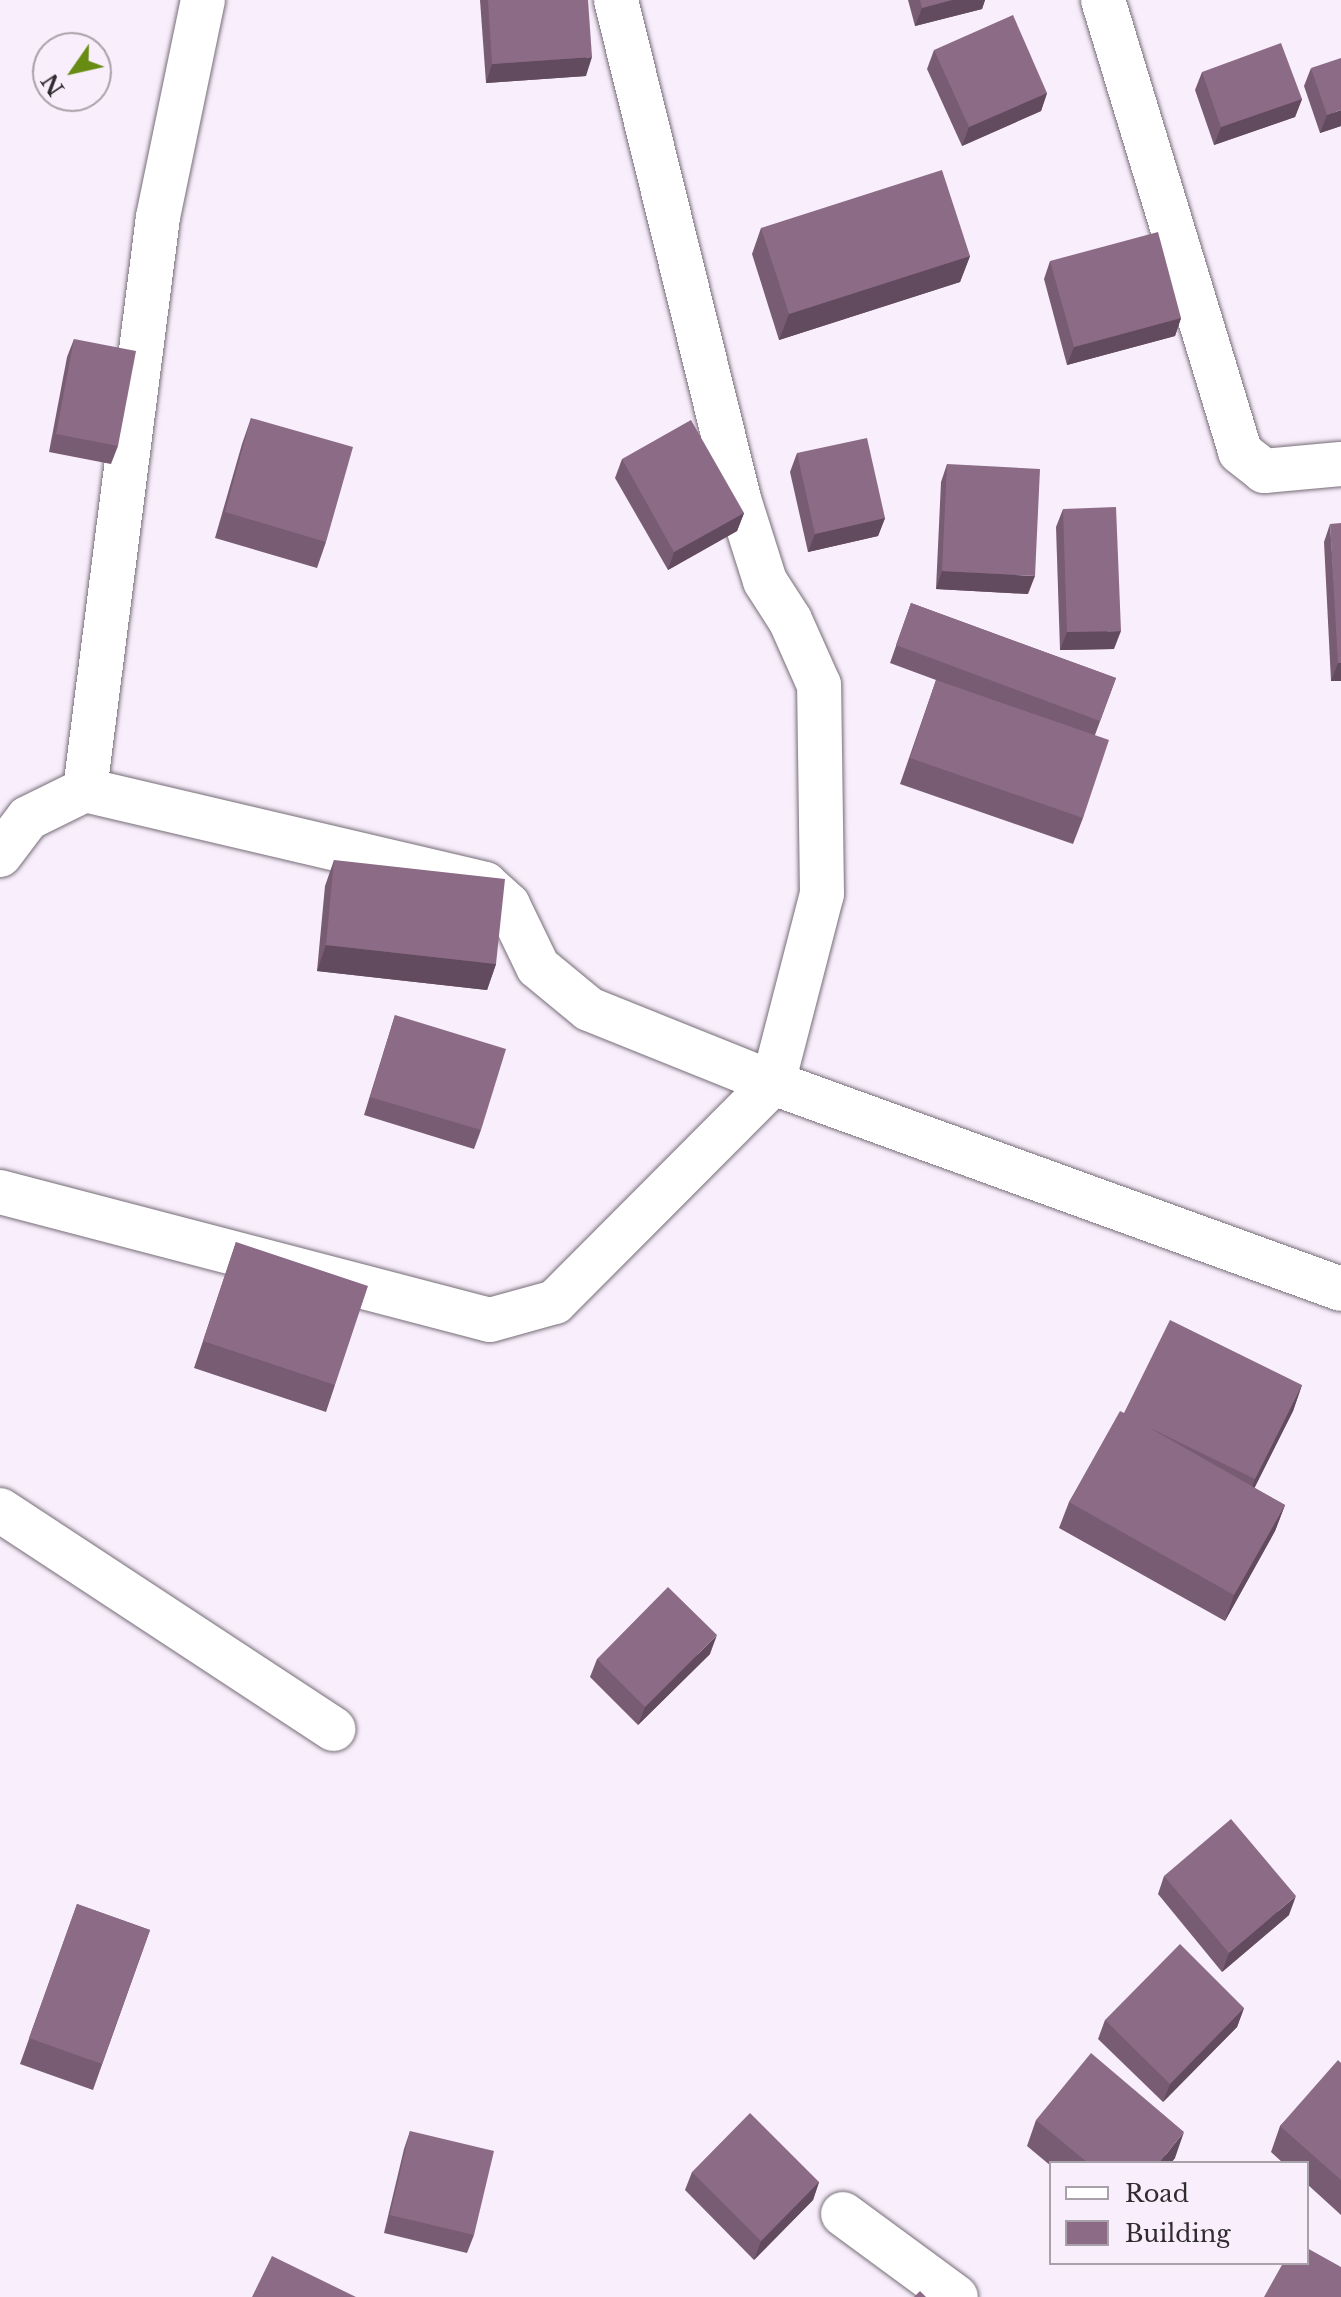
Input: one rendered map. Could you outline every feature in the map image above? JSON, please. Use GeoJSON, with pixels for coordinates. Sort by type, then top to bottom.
{"type":"FeatureCollection","features":[{"type":"Feature","properties":{"kind":"street"},"geometry":{"type":"LineString","coordinates":[[85,790],[158,217],[203,0]]}},
{"type":"Feature","properties":{"kind":"street"},"geometry":{"type":"LineString","coordinates":[[0,1192],[490,1320],[555,1302],[773,1083],[822,894],[819,685],[790,620],[765,581],[739,499],[616,0]]}},
{"type":"Feature","properties":{"kind":"street"},"geometry":{"type":"LineString","coordinates":[[1103,0],[1240,452],[1264,471],[1341,464]]}},
{"type":"Feature","properties":{"kind":"street"},"geometry":{"type":"LineString","coordinates":[[0,855],[28,818],[85,790],[485,884],[508,905],[538,967],[589,1009],[773,1083],[1341,1289]]}},
{"type":"Feature","properties":{"kind":"street"},"geometry":{"type":"LineString","coordinates":[[0,1510],[334,1729]]}},
{"type":"Feature","properties":{"kind":"street"},"geometry":{"type":"LineString","coordinates":[[843,2214],[956,2297]]}},
{"type":"Feature","properties":{"kind":"building"},"geometry":{"type":"Polygon","coordinates":[[[488,0],[588,0],[592,57],[492,64],[488,0]]]}},
{"type":"Feature","properties":{"kind":"building"},"geometry":{"type":"Polygon","coordinates":[[[920,0],[952,0],[922,8],[920,0]]]}},
{"type":"Feature","properties":{"kind":"building"},"geometry":{"type":"Polygon","coordinates":[[[1013,15],[1047,93],[969,127],[934,50],[1013,15]]]}},
{"type":"Feature","properties":{"kind":"building"},"geometry":{"type":"Polygon","coordinates":[[[1281,43],[1302,99],[1221,127],[1202,72],[1281,43]]]}},
{"type":"Feature","properties":{"kind":"building"},"geometry":{"type":"Polygon","coordinates":[[[1341,58],[1341,110],[1327,115],[1311,68],[1341,58]]]}},
{"type":"Feature","properties":{"kind":"building"},"geometry":{"type":"Polygon","coordinates":[[[942,170],[970,256],[789,314],[761,228],[942,170]]]}},
{"type":"Feature","properties":{"kind":"building"},"geometry":{"type":"Polygon","coordinates":[[[1158,232],[1181,318],[1074,347],[1050,261],[1158,232]]]}},
{"type":"Feature","properties":{"kind":"building"},"geometry":{"type":"Polygon","coordinates":[[[74,339],[136,351],[118,446],[56,434],[74,339]]]}},
{"type":"Feature","properties":{"kind":"building"},"geometry":{"type":"Polygon","coordinates":[[[251,418],[353,447],[326,542],[225,512],[251,418]]]}},
{"type":"Feature","properties":{"kind":"building"},"geometry":{"type":"Polygon","coordinates":[[[691,420],[744,513],[674,552],[622,459],[691,420]]]}},
{"type":"Feature","properties":{"kind":"building"},"geometry":{"type":"Polygon","coordinates":[[[867,438],[885,518],[815,534],[797,453],[867,438]]]}},
{"type":"Feature","properties":{"kind":"building"},"geometry":{"type":"Polygon","coordinates":[[[947,464],[1040,469],[1035,576],[942,571],[947,464]]]}},
{"type":"Feature","properties":{"kind":"building"},"geometry":{"type":"Polygon","coordinates":[[[1116,507],[1121,631],[1067,632],[1063,509],[1116,507]]]}},
{"type":"Feature","properties":{"kind":"building"},"geometry":{"type":"Polygon","coordinates":[[[1341,523],[1341,663],[1338,663],[1330,524],[1341,523]]]}},
{"type":"Feature","properties":{"kind":"building"},"geometry":{"type":"Polygon","coordinates":[[[911,603],[1116,678],[1100,721],[896,645],[911,603]]]}},
{"type":"Feature","properties":{"kind":"building"},"geometry":{"type":"Polygon","coordinates":[[[936,680],[1109,740],[1083,818],[910,758],[936,680]]]}},
{"type":"Feature","properties":{"kind":"building"},"geometry":{"type":"Polygon","coordinates":[[[334,860],[505,879],[496,964],[326,945],[334,860]]]}},
{"type":"Feature","properties":{"kind":"building"},"geometry":{"type":"Polygon","coordinates":[[[395,1015],[506,1049],[481,1130],[370,1097],[395,1015]]]}},
{"type":"Feature","properties":{"kind":"building"},"geometry":{"type":"Polygon","coordinates":[[[236,1242],[368,1286],[335,1385],[203,1341],[236,1242]]]}},
{"type":"Feature","properties":{"kind":"building"},"geometry":{"type":"Polygon","coordinates":[[[1170,1320],[1302,1385],[1255,1479],[1148,1427],[1285,1505],[1234,1595],[1069,1502],[1120,1411],[1124,1413],[1170,1320]]]}},
{"type":"Feature","properties":{"kind":"building"},"geometry":{"type":"Polygon","coordinates":[[[668,1587],[717,1635],[645,1707],[597,1659],[668,1587]]]}},
{"type":"Feature","properties":{"kind":"building"},"geometry":{"type":"Polygon","coordinates":[[[1231,1819],[1296,1896],[1229,1953],[1164,1876],[1231,1819]]]}},
{"type":"Feature","properties":{"kind":"building"},"geometry":{"type":"Polygon","coordinates":[[[77,1904],[150,1930],[102,2064],[29,2038],[77,1904]]]}},
{"type":"Feature","properties":{"kind":"building"},"geometry":{"type":"Polygon","coordinates":[[[1180,1944],[1244,2008],[1170,2084],[1105,2020],[1180,1944]]]}},
{"type":"Feature","properties":{"kind":"building"},"geometry":{"type":"Polygon","coordinates":[[[1091,2053],[1184,2132],[1161,2161],[1086,2161],[1036,2120],[1091,2053]]]}},
{"type":"Feature","properties":{"kind":"building"},"geometry":{"type":"Polygon","coordinates":[[[1338,2060],[1341,2063],[1341,2180],[1280,2126],[1338,2060]]]}},
{"type":"Feature","properties":{"kind":"building"},"geometry":{"type":"Polygon","coordinates":[[[750,2113],[819,2182],[761,2241],[692,2172],[750,2113]]]}},
{"type":"Feature","properties":{"kind":"building"},"geometry":{"type":"Polygon","coordinates":[[[410,2131],[494,2151],[474,2235],[390,2215],[410,2131]]]}},
{"type":"Feature","properties":{"kind":"building"},"geometry":{"type":"Polygon","coordinates":[[[1309,2249],[1341,2267],[1341,2297],[1264,2297],[1282,2265],[1309,2265],[1309,2249]]]}},
{"type":"Feature","properties":{"kind":"building"},"geometry":{"type":"Polygon","coordinates":[[[272,2256],[356,2297],[252,2297],[272,2256]]]}}]}
